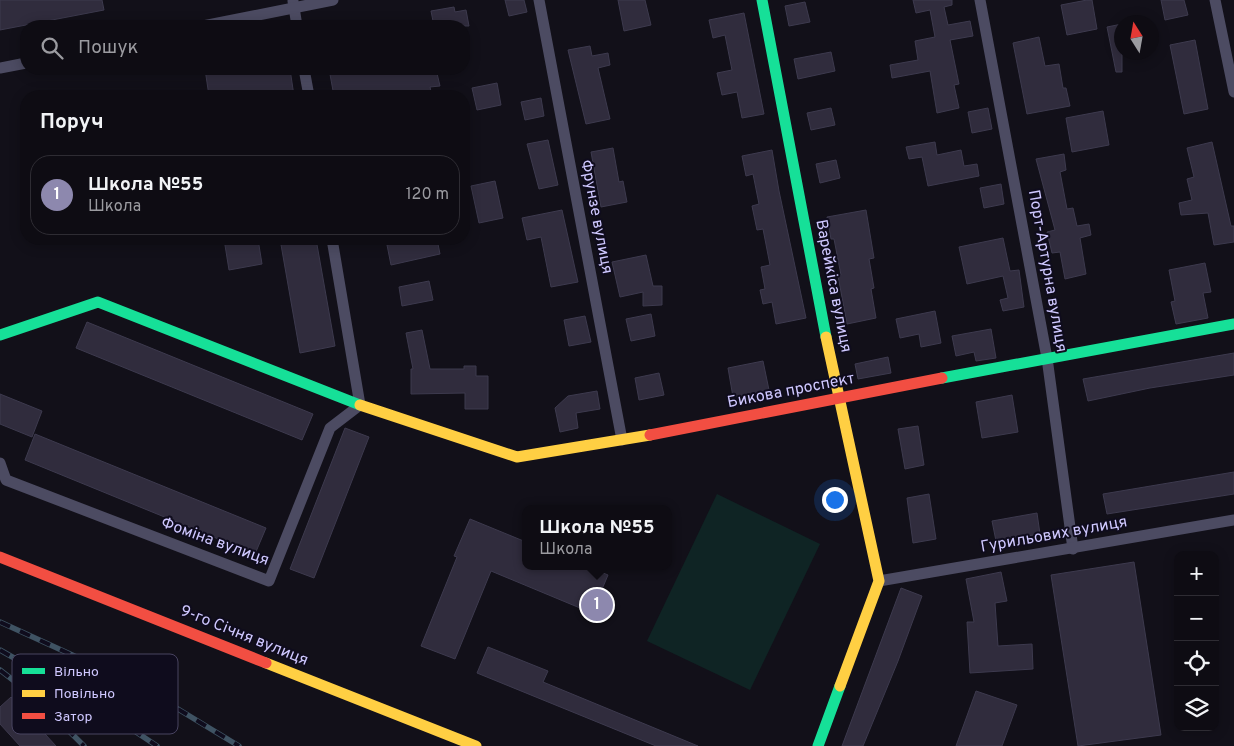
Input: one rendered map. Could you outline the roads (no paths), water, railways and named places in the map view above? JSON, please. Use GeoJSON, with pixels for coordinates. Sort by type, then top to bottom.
{"type":"FeatureCollection","features":[{"type":"Feature","properties":{"kind":"street"},"geometry":{"type":"LineString","coordinates":[[228,20],[293,4],[333,0]]}},
{"type":"Feature","properties":{"kind":"street","name":"Фрунзе вулиця"},"geometry":{"type":"LineString","coordinates":[[539,0],[622,440]]}},
{"type":"Feature","properties":{"kind":"street","name":"Варейкіса вулиця"},"geometry":{"type":"LineString","coordinates":[[762,0],[838,398],[879,581]]}},
{"type":"Feature","properties":{"kind":"street","name":"Порт-Артурна вулиця"},"geometry":{"type":"LineString","coordinates":[[980,0],[1046,358],[1073,549]]}},
{"type":"Feature","properties":{"kind":"street"},"geometry":{"type":"LineString","coordinates":[[1216,0],[1234,92]]}},
{"type":"Feature","properties":{"kind":"street"},"geometry":{"type":"LineString","coordinates":[[293,4],[296,20]]}},
{"type":"Feature","properties":{"kind":"street"},"geometry":{"type":"LineString","coordinates":[[0,68],[20,64]]}},
{"type":"Feature","properties":{"kind":"street"},"geometry":{"type":"LineString","coordinates":[[305,75],[308,90]]}},
{"type":"Feature","properties":{"kind":"street"},"geometry":{"type":"LineString","coordinates":[[333,245],[360,405]]}},
{"type":"Feature","properties":{"kind":"street","name":"Бикова проспект"},"geometry":{"type":"LineString","coordinates":[[0,335],[98,302],[360,405],[517,457],[622,440],[1046,358],[1234,324]]}},
{"type":"Feature","properties":{"kind":"street","name":"Фоміна вулиця"},"geometry":{"type":"LineString","coordinates":[[0,463],[6,480],[269,581],[330,428],[360,405]]}},
{"type":"Feature","properties":{"kind":"street","name":"Гурильових вулиця"},"geometry":{"type":"LineString","coordinates":[[879,581],[1234,520]]}},
{"type":"Feature","properties":{"kind":"street","name":"9-го Січня вулиця"},"geometry":{"type":"LineString","coordinates":[[0,557],[476,746]]}},
{"type":"Feature","properties":{"kind":"street"},"geometry":{"type":"LineString","coordinates":[[818,746],[879,581]]}},
{"type":"Feature","properties":{"kind":"railway"},"geometry":{"type":"LineString","coordinates":[[0,622],[70,654]]}},
{"type":"Feature","properties":{"kind":"railway"},"geometry":{"type":"LineString","coordinates":[[0,650],[12,657]]}},
{"type":"Feature","properties":{"kind":"railway"},"geometry":{"type":"LineString","coordinates":[[0,670],[12,679]]}},
{"type":"Feature","properties":{"kind":"railway"},"geometry":{"type":"LineString","coordinates":[[178,709],[239,746]]}},
{"type":"Feature","properties":{"kind":"railway"},"geometry":{"type":"LineString","coordinates":[[72,734],[84,746]]}},
{"type":"Feature","properties":{"kind":"railway"},"geometry":{"type":"LineString","coordinates":[[139,734],[157,746]]}},
{"type":"Feature","properties":{"kind":"place","name":"Школа №55"},"geometry":{"type":"Point","coordinates":[597,605]}}]}
